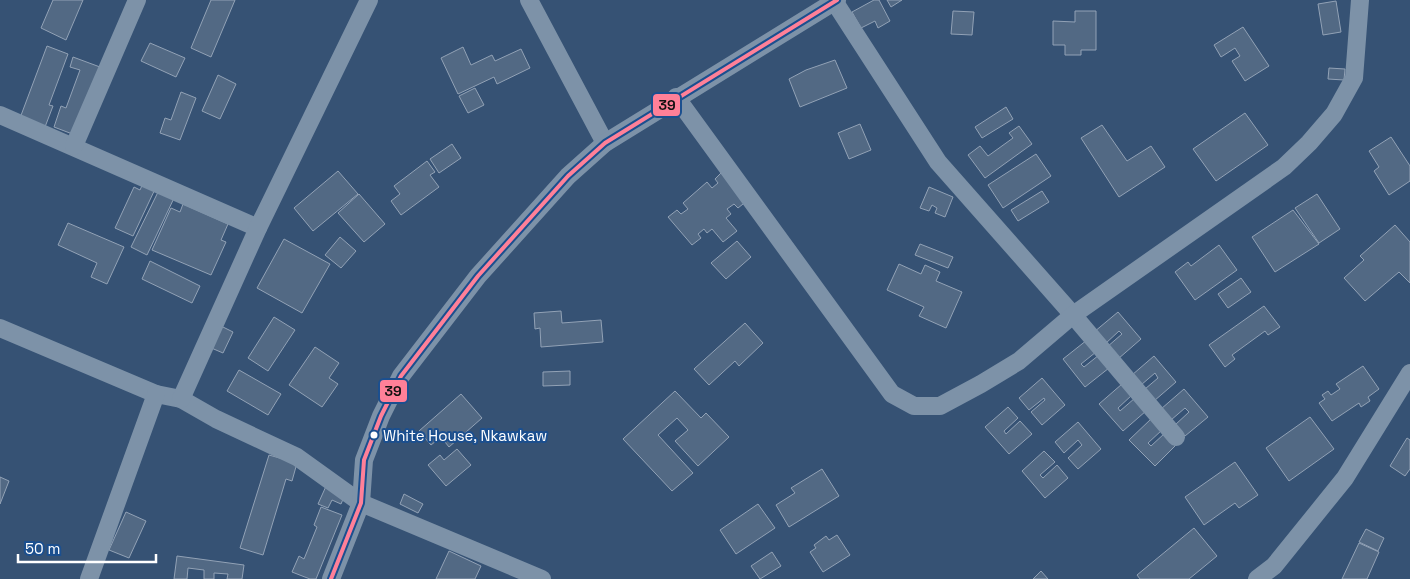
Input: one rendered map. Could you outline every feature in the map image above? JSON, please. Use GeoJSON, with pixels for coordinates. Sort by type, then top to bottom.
{"type":"FeatureCollection","features":[{"type":"Feature","properties":{"kind":"street"},"geometry":{"type":"LineString","coordinates":[[74,146],[137,0]]}},
{"type":"Feature","properties":{"kind":"street"},"geometry":{"type":"LineString","coordinates":[[182,399],[258,228],[368,0]]}},
{"type":"Feature","properties":{"kind":"street"},"geometry":{"type":"LineString","coordinates":[[529,0],[605,143]]}},
{"type":"Feature","properties":{"kind":"street"},"geometry":{"type":"LineString","coordinates":[[676,97],[892,394],[914,406],[940,406],[1019,361],[1073,315],[1284,167],[1309,143],[1334,114],[1354,78],[1360,0]]}},
{"type":"Feature","properties":{"kind":"street"},"geometry":{"type":"LineString","coordinates":[[331,579],[361,503],[364,460],[380,416],[401,376],[478,276],[568,176],[605,143],[676,97],[836,1],[938,162],[1073,315],[1176,437]]}},
{"type":"Feature","properties":{"kind":"street"},"geometry":{"type":"LineString","coordinates":[[0,115],[258,228]]}},
{"type":"Feature","properties":{"kind":"street"},"geometry":{"type":"LineString","coordinates":[[0,328],[156,394],[182,399],[216,419],[297,457],[361,503],[542,579]]}},
{"type":"Feature","properties":{"kind":"street"},"geometry":{"type":"LineString","coordinates":[[1257,579],[1274,566],[1346,478],[1410,373]]}},
{"type":"Feature","properties":{"kind":"street"},"geometry":{"type":"LineString","coordinates":[[88,579],[156,394]]}},
{"type":"Feature","properties":{"kind":"building"},"geometry":{"type":"Polygon","coordinates":[[[53,0],[83,0],[66,40],[41,28],[53,0]]]}},
{"type":"Feature","properties":{"kind":"building"},"geometry":{"type":"Polygon","coordinates":[[[211,0],[235,0],[211,57],[191,48],[211,0]]]}},
{"type":"Feature","properties":{"kind":"building"},"geometry":{"type":"Polygon","coordinates":[[[874,0],[879,0],[890,21],[878,28],[875,21],[861,28],[852,12],[874,0]]]}},
{"type":"Feature","properties":{"kind":"building"},"geometry":{"type":"Polygon","coordinates":[[[887,0],[902,0],[891,7],[887,0]]]}},
{"type":"Feature","properties":{"kind":"building"},"geometry":{"type":"Polygon","coordinates":[[[1336,1],[1341,32],[1323,35],[1318,4],[1336,1]]]}},
{"type":"Feature","properties":{"kind":"building"},"geometry":{"type":"Polygon","coordinates":[[[953,11],[974,12],[972,35],[951,34],[953,11]]]}},
{"type":"Feature","properties":{"kind":"building"},"geometry":{"type":"Polygon","coordinates":[[[1075,11],[1096,11],[1096,50],[1081,50],[1081,55],[1065,55],[1065,45],[1053,45],[1053,21],[1075,22],[1075,11]]]}},
{"type":"Feature","properties":{"kind":"building"},"geometry":{"type":"Polygon","coordinates":[[[1243,27],[1269,66],[1245,81],[1232,61],[1240,56],[1235,48],[1221,57],[1214,45],[1243,27]]]}},
{"type":"Feature","properties":{"kind":"building"},"geometry":{"type":"Polygon","coordinates":[[[150,43],[185,58],[176,77],[141,61],[150,43]]]}},
{"type":"Feature","properties":{"kind":"building"},"geometry":{"type":"Polygon","coordinates":[[[47,46],[68,54],[49,105],[53,106],[45,127],[20,118],[47,46]]]}},
{"type":"Feature","properties":{"kind":"building"},"geometry":{"type":"Polygon","coordinates":[[[463,47],[471,65],[492,55],[495,61],[521,49],[530,68],[497,84],[494,77],[458,94],[441,58],[463,47]]]}},
{"type":"Feature","properties":{"kind":"building"},"geometry":{"type":"Polygon","coordinates":[[[73,57],[100,67],[75,135],[54,127],[61,106],[66,108],[80,70],[70,67],[73,57]]]}},
{"type":"Feature","properties":{"kind":"building"},"geometry":{"type":"Polygon","coordinates":[[[835,60],[847,88],[800,107],[789,79],[806,70],[835,60]]]}},
{"type":"Feature","properties":{"kind":"building"},"geometry":{"type":"Polygon","coordinates":[[[1329,68],[1345,69],[1344,80],[1328,79],[1329,68]]]}},
{"type":"Feature","properties":{"kind":"building"},"geometry":{"type":"Polygon","coordinates":[[[218,75],[236,84],[220,119],[202,111],[218,75]]]}},
{"type":"Feature","properties":{"kind":"building"},"geometry":{"type":"Polygon","coordinates":[[[475,88],[484,105],[468,113],[459,96],[475,88]]]}},
{"type":"Feature","properties":{"kind":"building"},"geometry":{"type":"Polygon","coordinates":[[[181,92],[196,98],[180,140],[160,133],[165,118],[171,120],[181,92]]]}},
{"type":"Feature","properties":{"kind":"building"},"geometry":{"type":"Polygon","coordinates":[[[1006,107],[1013,119],[982,138],[975,127],[1006,107]]]}},
{"type":"Feature","properties":{"kind":"building"},"geometry":{"type":"Polygon","coordinates":[[[1245,113],[1268,145],[1216,181],[1193,149],[1245,113]]]}},
{"type":"Feature","properties":{"kind":"building"},"geometry":{"type":"Polygon","coordinates":[[[860,124],[871,150],[849,159],[838,133],[860,124]]]}},
{"type":"Feature","properties":{"kind":"building"},"geometry":{"type":"Polygon","coordinates":[[[1102,125],[1127,161],[1151,146],[1165,167],[1119,197],[1081,138],[1102,125]]]}},
{"type":"Feature","properties":{"kind":"building"},"geometry":{"type":"Polygon","coordinates":[[[1019,126],[1032,144],[985,178],[968,155],[980,146],[988,156],[1013,138],[1009,133],[1019,126]]]}},
{"type":"Feature","properties":{"kind":"building"},"geometry":{"type":"Polygon","coordinates":[[[1391,137],[1410,166],[1410,181],[1389,195],[1374,171],[1379,167],[1369,151],[1391,137]]]}},
{"type":"Feature","properties":{"kind":"building"},"geometry":{"type":"Polygon","coordinates":[[[452,144],[461,158],[439,173],[430,159],[452,144]]]}},
{"type":"Feature","properties":{"kind":"building"},"geometry":{"type":"Polygon","coordinates":[[[1036,154],[1051,176],[1003,208],[988,185],[1036,154]]]}},
{"type":"Feature","properties":{"kind":"building"},"geometry":{"type":"Polygon","coordinates":[[[427,161],[435,172],[430,175],[439,187],[401,215],[391,201],[400,194],[394,186],[427,161]]]}},
{"type":"Feature","properties":{"kind":"building"},"geometry":{"type":"Polygon","coordinates":[[[338,171],[358,194],[313,231],[294,208],[338,171]]]}},
{"type":"Feature","properties":{"kind":"building"},"geometry":{"type":"Polygon","coordinates":[[[723,171],[748,200],[738,208],[734,204],[727,209],[731,214],[726,218],[737,231],[723,242],[712,229],[707,233],[704,229],[698,234],[701,238],[692,245],[668,217],[677,210],[681,214],[688,209],[683,203],[707,182],[712,188],[718,183],[715,179],[723,171]]]}},
{"type":"Feature","properties":{"kind":"building"},"geometry":{"type":"Polygon","coordinates":[[[144,181],[156,187],[133,236],[115,228],[134,187],[140,190],[144,181]]]}},
{"type":"Feature","properties":{"kind":"building"},"geometry":{"type":"Polygon","coordinates":[[[929,187],[953,197],[945,217],[935,213],[937,208],[932,205],[929,211],[920,208],[929,187]]]}},
{"type":"Feature","properties":{"kind":"building"},"geometry":{"type":"Polygon","coordinates":[[[160,188],[175,196],[147,255],[131,247],[160,188]]]}},
{"type":"Feature","properties":{"kind":"building"},"geometry":{"type":"Polygon","coordinates":[[[1042,191],[1049,202],[1018,221],[1011,210],[1042,191]]]}},
{"type":"Feature","properties":{"kind":"building"},"geometry":{"type":"Polygon","coordinates":[[[359,194],[385,224],[364,242],[338,213],[359,194]]]}},
{"type":"Feature","properties":{"kind":"building"},"geometry":{"type":"Polygon","coordinates":[[[1317,194],[1340,229],[1319,243],[1295,208],[1317,194]]]}},
{"type":"Feature","properties":{"kind":"building"},"geometry":{"type":"Polygon","coordinates":[[[183,204],[228,224],[221,240],[226,242],[211,275],[152,250],[171,208],[180,212],[183,204]]]}},
{"type":"Feature","properties":{"kind":"building"},"geometry":{"type":"Polygon","coordinates":[[[1293,210],[1319,244],[1275,272],[1252,237],[1293,210]]]}},
{"type":"Feature","properties":{"kind":"building"},"geometry":{"type":"Polygon","coordinates":[[[68,223],[124,247],[107,284],[91,277],[97,263],[58,245],[68,223]]]}},
{"type":"Feature","properties":{"kind":"building"},"geometry":{"type":"Polygon","coordinates":[[[1395,225],[1410,242],[1410,283],[1399,272],[1365,301],[1344,278],[1364,260],[1360,256],[1395,225]]]}},
{"type":"Feature","properties":{"kind":"building"},"geometry":{"type":"Polygon","coordinates":[[[340,237],[356,251],[341,268],[325,255],[340,237]]]}},
{"type":"Feature","properties":{"kind":"building"},"geometry":{"type":"Polygon","coordinates":[[[284,239],[330,264],[302,313],[257,288],[284,239]]]}},
{"type":"Feature","properties":{"kind":"building"},"geometry":{"type":"Polygon","coordinates":[[[737,241],[751,257],[726,279],[711,263],[737,241]]]}},
{"type":"Feature","properties":{"kind":"building"},"geometry":{"type":"Polygon","coordinates":[[[920,244],[953,257],[948,268],[915,255],[920,244]]]}},
{"type":"Feature","properties":{"kind":"building"},"geometry":{"type":"Polygon","coordinates":[[[1219,245],[1237,270],[1195,300],[1175,272],[1188,262],[1191,266],[1219,245]]]}},
{"type":"Feature","properties":{"kind":"building"},"geometry":{"type":"Polygon","coordinates":[[[150,261],[200,286],[192,303],[142,279],[150,261]]]}},
{"type":"Feature","properties":{"kind":"building"},"geometry":{"type":"Polygon","coordinates":[[[899,264],[921,274],[925,265],[940,272],[936,281],[962,292],[946,328],[919,316],[924,307],[887,290],[899,264]]]}},
{"type":"Feature","properties":{"kind":"building"},"geometry":{"type":"Polygon","coordinates":[[[1241,278],[1251,292],[1228,308],[1218,294],[1241,278]]]}},
{"type":"Feature","properties":{"kind":"building"},"geometry":{"type":"Polygon","coordinates":[[[1264,306],[1280,327],[1268,335],[1265,331],[1232,355],[1235,359],[1225,367],[1209,345],[1264,306]]]}},
{"type":"Feature","properties":{"kind":"building"},"geometry":{"type":"Polygon","coordinates":[[[561,311],[562,323],[601,320],[603,342],[541,347],[540,328],[535,329],[534,313],[561,311]]]}},
{"type":"Feature","properties":{"kind":"building"},"geometry":{"type":"Polygon","coordinates":[[[1118,312],[1141,339],[1118,359],[1107,347],[1122,334],[1119,331],[1105,344],[1094,332],[1118,312]]]}},
{"type":"Feature","properties":{"kind":"building"},"geometry":{"type":"Polygon","coordinates":[[[274,317],[295,330],[268,371],[248,358],[274,317]]]}},
{"type":"Feature","properties":{"kind":"building"},"geometry":{"type":"Polygon","coordinates":[[[745,323],[763,343],[739,366],[735,361],[709,385],[694,369],[745,323]]]}},
{"type":"Feature","properties":{"kind":"building"},"geometry":{"type":"Polygon","coordinates":[[[219,325],[233,332],[223,353],[209,347],[219,325]]]}},
{"type":"Feature","properties":{"kind":"building"},"geometry":{"type":"Polygon","coordinates":[[[1087,340],[1096,352],[1081,364],[1084,367],[1099,355],[1109,368],[1085,387],[1063,359],[1087,340]]]}},
{"type":"Feature","properties":{"kind":"building"},"geometry":{"type":"Polygon","coordinates":[[[315,347],[339,363],[329,378],[338,384],[322,407],[289,385],[315,347]]]}},
{"type":"Feature","properties":{"kind":"building"},"geometry":{"type":"Polygon","coordinates":[[[1154,356],[1176,382],[1154,401],[1145,389],[1158,378],[1155,373],[1141,385],[1132,375],[1154,356]]]}},
{"type":"Feature","properties":{"kind":"building"},"geometry":{"type":"Polygon","coordinates":[[[1363,366],[1379,389],[1368,397],[1370,401],[1361,407],[1359,403],[1332,421],[1319,403],[1325,399],[1322,395],[1328,391],[1331,395],[1340,389],[1336,384],[1363,366]]]}},
{"type":"Feature","properties":{"kind":"building"},"geometry":{"type":"Polygon","coordinates":[[[239,370],[281,394],[268,415],[227,391],[239,370]]]}},
{"type":"Feature","properties":{"kind":"building"},"geometry":{"type":"Polygon","coordinates":[[[570,371],[570,385],[543,386],[543,372],[570,371]]]}},
{"type":"Feature","properties":{"kind":"building"},"geometry":{"type":"Polygon","coordinates":[[[1042,378],[1065,405],[1042,425],[1031,412],[1045,400],[1044,398],[1029,410],[1019,398],[1042,378]]]}},
{"type":"Feature","properties":{"kind":"building"},"geometry":{"type":"Polygon","coordinates":[[[1122,384],[1132,395],[1118,408],[1120,411],[1135,398],[1146,411],[1123,431],[1099,404],[1122,384]]]}},
{"type":"Feature","properties":{"kind":"building"},"geometry":{"type":"Polygon","coordinates":[[[1184,389],[1208,417],[1185,436],[1175,425],[1189,412],[1185,408],[1171,420],[1161,409],[1184,389]]]}},
{"type":"Feature","properties":{"kind":"building"},"geometry":{"type":"Polygon","coordinates":[[[675,391],[701,418],[706,413],[729,437],[698,466],[675,441],[688,430],[677,418],[658,435],[693,473],[672,491],[623,439],[675,391]]]}},
{"type":"Feature","properties":{"kind":"building"},"geometry":{"type":"Polygon","coordinates":[[[461,394],[482,418],[449,447],[441,437],[431,445],[419,431],[461,394]]]}},
{"type":"Feature","properties":{"kind":"building"},"geometry":{"type":"Polygon","coordinates":[[[1008,407],[1018,418],[1004,431],[1006,434],[1020,421],[1032,434],[1009,454],[985,427],[1008,407]]]}},
{"type":"Feature","properties":{"kind":"building"},"geometry":{"type":"Polygon","coordinates":[[[1310,417],[1334,449],[1289,481],[1266,448],[1310,417]]]}},
{"type":"Feature","properties":{"kind":"building"},"geometry":{"type":"Polygon","coordinates":[[[1151,419],[1162,430],[1148,443],[1151,446],[1165,433],[1176,445],[1155,466],[1129,440],[1151,419]]]}},
{"type":"Feature","properties":{"kind":"building"},"geometry":{"type":"Polygon","coordinates":[[[1078,422],[1101,449],[1078,469],[1068,458],[1082,445],[1078,440],[1064,453],[1055,442],[1078,422]]]}},
{"type":"Feature","properties":{"kind":"building"},"geometry":{"type":"Polygon","coordinates":[[[1407,438],[1410,440],[1410,469],[1405,476],[1390,466],[1407,438]]]}},
{"type":"Feature","properties":{"kind":"building"},"geometry":{"type":"Polygon","coordinates":[[[457,449],[471,465],[446,486],[428,465],[440,455],[444,460],[457,449]]]}},
{"type":"Feature","properties":{"kind":"building"},"geometry":{"type":"Polygon","coordinates":[[[1044,451],[1055,462],[1040,475],[1043,478],[1057,465],[1068,478],[1045,498],[1022,471],[1044,451]]]}},
{"type":"Feature","properties":{"kind":"building"},"geometry":{"type":"Polygon","coordinates":[[[269,455],[297,463],[292,481],[286,479],[263,555],[240,548],[269,455]]]}},
{"type":"Feature","properties":{"kind":"building"},"geometry":{"type":"Polygon","coordinates":[[[1235,462],[1258,495],[1239,508],[1235,503],[1204,525],[1185,497],[1235,462]]]}},
{"type":"Feature","properties":{"kind":"building"},"geometry":{"type":"Polygon","coordinates":[[[822,469],[839,496],[789,527],[776,505],[795,493],[791,488],[822,469]]]}},
{"type":"Feature","properties":{"kind":"building"},"geometry":{"type":"Polygon","coordinates":[[[0,477],[9,481],[0,504],[0,477]]]}},
{"type":"Feature","properties":{"kind":"building"},"geometry":{"type":"Polygon","coordinates":[[[327,484],[346,492],[341,504],[332,500],[328,508],[318,504],[327,484]]]}},
{"type":"Feature","properties":{"kind":"building"},"geometry":{"type":"Polygon","coordinates":[[[404,494],[423,504],[418,513],[400,504],[404,494]]]}},
{"type":"Feature","properties":{"kind":"building"},"geometry":{"type":"Polygon","coordinates":[[[758,504],[775,528],[736,554],[720,530],[758,504]]]}},
{"type":"Feature","properties":{"kind":"building"},"geometry":{"type":"Polygon","coordinates":[[[321,507],[342,515],[316,579],[310,579],[292,572],[299,556],[304,559],[317,527],[314,525],[321,507]]]}},
{"type":"Feature","properties":{"kind":"building"},"geometry":{"type":"Polygon","coordinates":[[[126,512],[146,521],[129,558],[109,550],[126,512]]]}},
{"type":"Feature","properties":{"kind":"building"},"geometry":{"type":"Polygon","coordinates":[[[1194,528],[1217,556],[1189,579],[1140,579],[1137,575],[1194,528]]]}},
{"type":"Feature","properties":{"kind":"building"},"geometry":{"type":"Polygon","coordinates":[[[1366,529],[1384,538],[1378,551],[1359,542],[1366,529]]]}},
{"type":"Feature","properties":{"kind":"building"},"geometry":{"type":"Polygon","coordinates":[[[837,535],[850,555],[823,572],[810,552],[816,548],[814,545],[826,536],[829,540],[837,535]]]}},
{"type":"Feature","properties":{"kind":"building"},"geometry":{"type":"Polygon","coordinates":[[[1359,543],[1379,552],[1367,579],[1342,579],[1359,543]]]}},
{"type":"Feature","properties":{"kind":"building"},"geometry":{"type":"Polygon","coordinates":[[[449,551],[481,566],[475,579],[436,579],[449,551]]]}},
{"type":"Feature","properties":{"kind":"building"},"geometry":{"type":"Polygon","coordinates":[[[772,552],[781,566],[760,579],[751,566],[772,552]]]}},
{"type":"Feature","properties":{"kind":"building"},"geometry":{"type":"Polygon","coordinates":[[[177,556],[244,565],[242,579],[227,579],[228,574],[214,573],[214,579],[204,579],[204,570],[188,568],[187,579],[174,579],[177,556]]]}},
{"type":"Feature","properties":{"kind":"building"},"geometry":{"type":"Polygon","coordinates":[[[1041,571],[1048,579],[1033,579],[1041,571]]]}},
{"type":"Feature","properties":{"kind":"transit line","name":"39"},"geometry":{"type":"LineString","coordinates":[[331,579],[361,503],[364,460],[381,416],[401,376],[478,276],[568,176],[605,143],[837,0]]}},
{"type":"Feature","properties":{"kind":"place","name":"White House, Nkawkaw"},"geometry":{"type":"Point","coordinates":[374,435]}}]}
